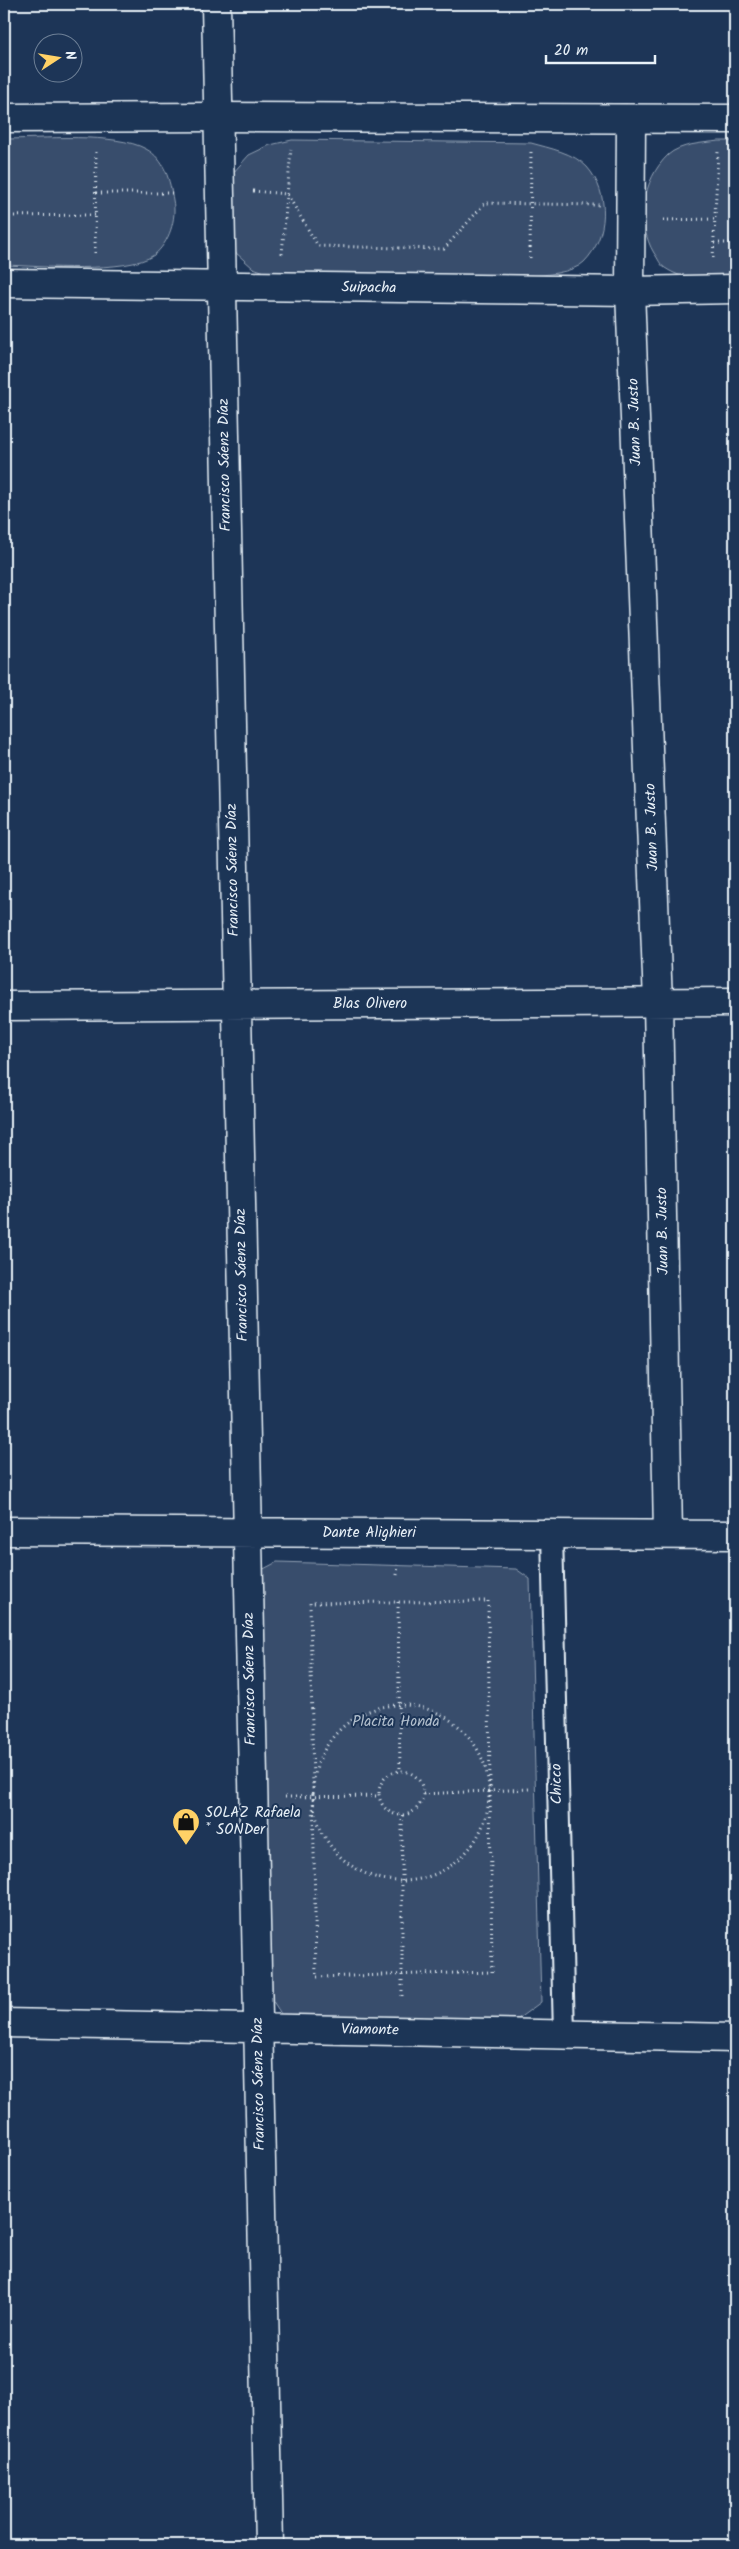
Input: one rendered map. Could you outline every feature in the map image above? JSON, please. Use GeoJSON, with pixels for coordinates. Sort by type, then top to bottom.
{"type":"FeatureCollection","features":[{"type":"Feature","properties":{"kind":"street","name":"Francisco Sáenz Díaz"},"geometry":{"type":"LineString","coordinates":[[216,4],[269,2545]]}},
{"type":"Feature","properties":{"kind":"street"},"geometry":{"type":"LineString","coordinates":[[4,118],[735,119]]}},
{"type":"Feature","properties":{"kind":"street","name":"Juan B. Justo"},"geometry":{"type":"LineString","coordinates":[[631,120],[630,291],[658,1002],[668,1534]]}},
{"type":"Feature","properties":{"kind":"street","name":"Suipacha"},"geometry":{"type":"LineString","coordinates":[[4,283],[630,291],[723,289]]}},
{"type":"Feature","properties":{"kind":"street","name":"Blas Olivero"},"geometry":{"type":"LineString","coordinates":[[4,1006],[735,1002]]}},
{"type":"Feature","properties":{"kind":"street","name":"Dante Alighieri"},"geometry":{"type":"LineString","coordinates":[[4,1531],[247,1534],[552,1533],[735,1535]]}},
{"type":"Feature","properties":{"kind":"street","name":"Viamonte"},"geometry":{"type":"LineString","coordinates":[[4,2023],[735,2038]]}},
{"type":"Feature","properties":{"kind":"lane","name":"Chicco"},"geometry":{"type":"LineString","coordinates":[[552,1533],[564,2034]]}},
{"type":"Feature","properties":{"kind":"path"},"geometry":{"type":"LineString","coordinates":[[95,258],[96,139]]}},
{"type":"Feature","properties":{"kind":"path"},"geometry":{"type":"LineString","coordinates":[[282,259],[292,140]]}},
{"type":"Feature","properties":{"kind":"path"},"geometry":{"type":"LineString","coordinates":[[530,267],[531,143]]}},
{"type":"Feature","properties":{"kind":"path"},"geometry":{"type":"LineString","coordinates":[[718,150],[714,243],[723,289]]}},
{"type":"Feature","properties":{"kind":"path"},"geometry":{"type":"LineString","coordinates":[[96,193],[175,193]]}},
{"type":"Feature","properties":{"kind":"path"},"geometry":{"type":"LineString","coordinates":[[287,194],[318,246],[444,249],[485,203],[630,206],[642,221],[715,219]]}},
{"type":"Feature","properties":{"kind":"path"},"geometry":{"type":"LineString","coordinates":[[4,216],[95,215]]}},
{"type":"Feature","properties":{"kind":"path"},"geometry":{"type":"LineString","coordinates":[[714,243],[735,243]]}},
{"type":"Feature","properties":{"kind":"path"},"geometry":{"type":"LineString","coordinates":[[397,1575],[398,1565]]}},
{"type":"Feature","properties":{"kind":"path"},"geometry":{"type":"LineString","coordinates":[[488,1601],[491,1790],[492,1972],[316,1977],[310,1603],[488,1601]]}},
{"type":"Feature","properties":{"kind":"path"},"geometry":{"type":"LineString","coordinates":[[398,1602],[400,1771]]}},
{"type":"Feature","properties":{"kind":"path"},"geometry":{"type":"LineString","coordinates":[[409,1705],[436,1712],[459,1726],[477,1748],[491,1790],[482,1828],[467,1852],[445,1869],[420,1880],[389,1881],[361,1872],[337,1853],[320,1828],[313,1797],[317,1768],[330,1741],[351,1720],[379,1707],[399,1706],[409,1705]]}},
{"type":"Feature","properties":{"kind":"path"},"geometry":{"type":"LineString","coordinates":[[400,1771],[413,1775],[419,1780],[424,1794],[418,1808],[412,1813],[402,1815],[391,1813],[385,1808],[380,1796],[383,1782],[393,1773],[400,1771]]}},
{"type":"Feature","properties":{"kind":"path"},"geometry":{"type":"LineString","coordinates":[[424,1794],[557,1788]]}},
{"type":"Feature","properties":{"kind":"path"},"geometry":{"type":"LineString","coordinates":[[253,1798],[380,1796]]}},
{"type":"Feature","properties":{"kind":"path"},"geometry":{"type":"LineString","coordinates":[[402,1815],[402,2002]]}},
{"type":"Feature","properties":{"kind":"green space"},"geometry":{"type":"Polygon","coordinates":[[[97,138],[116,140],[146,149],[158,159],[166,171],[172,193],[174,207],[173,223],[164,244],[154,255],[141,261],[124,265],[82,268],[4,265],[4,139],[97,138]]]}},
{"type":"Feature","properties":{"kind":"green space"},"geometry":{"type":"Polygon","coordinates":[[[292,140],[531,143],[553,149],[582,162],[595,178],[603,202],[602,228],[592,252],[584,262],[573,269],[558,273],[529,276],[280,277],[253,268],[235,252],[223,222],[232,174],[249,155],[270,145],[292,140]]]}},
{"type":"Feature","properties":{"kind":"green space"},"geometry":{"type":"Polygon","coordinates":[[[719,141],[735,141],[735,282],[708,281],[673,273],[660,263],[648,241],[645,229],[644,202],[647,189],[659,165],[668,155],[679,148],[719,141]]]}},
{"type":"Feature","properties":{"kind":"green space","name":"Placita Honda"},"geometry":{"type":"Polygon","coordinates":[[[277,1562],[516,1569],[530,1579],[541,2002],[515,2021],[285,2020],[269,1995],[254,1574],[277,1562]]]}},
{"type":"Feature","properties":{"kind":"place","name":"SOLAZ Rafaela * SONDer"},"geometry":{"type":"Point","coordinates":[186,1846]}}]}
